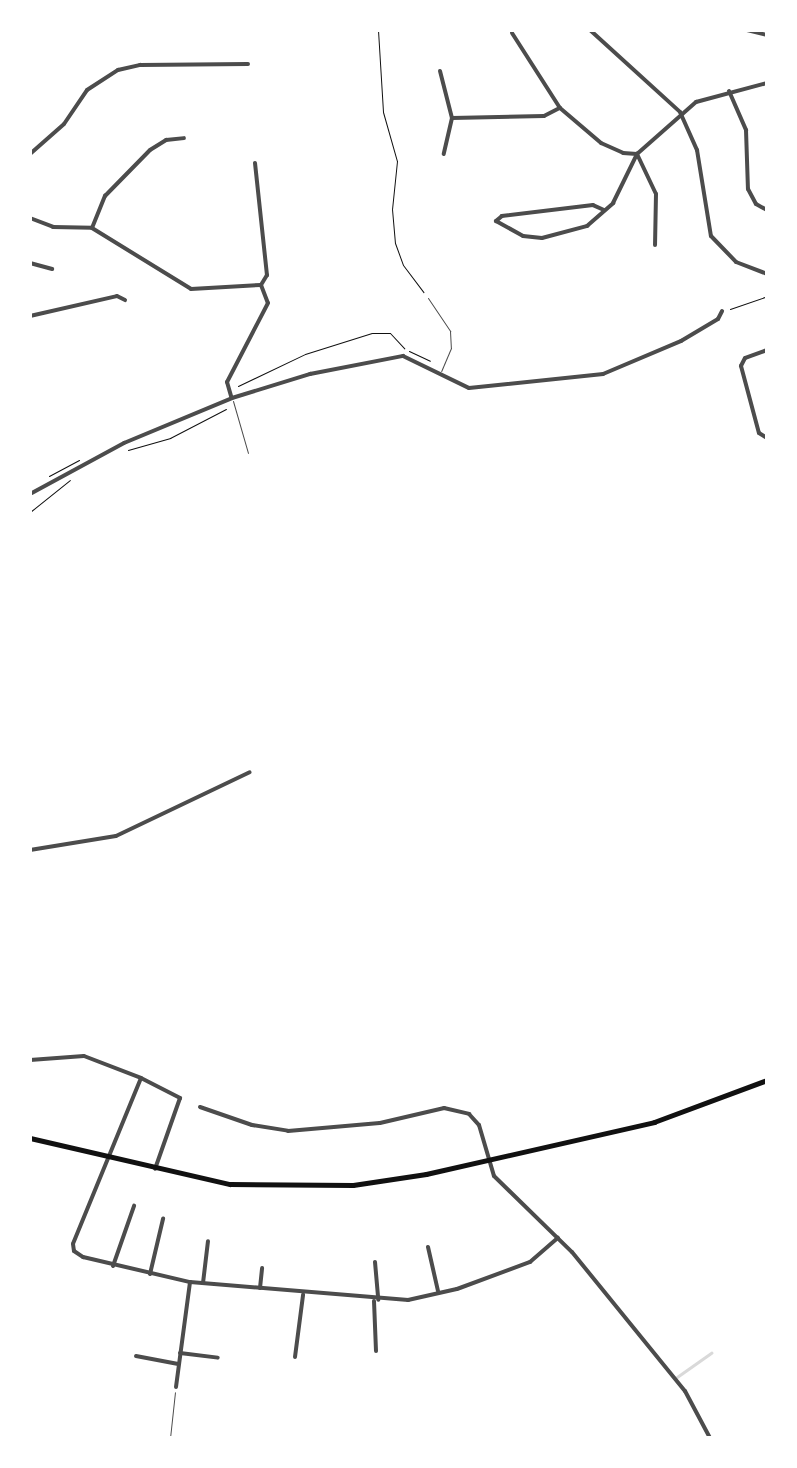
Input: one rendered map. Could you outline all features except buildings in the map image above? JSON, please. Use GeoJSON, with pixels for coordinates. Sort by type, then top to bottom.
{"type":"FeatureCollection","features":[{"type":"Feature","properties":{"kind":"main road"},"geometry":{"type":"LineString","coordinates":[[30,1138],[230,1184],[288,1188],[381,1182],[654,1122],[767,1080]]}},
{"type":"Feature","properties":{"kind":"street"},"geometry":{"type":"LineString","coordinates":[[590,30],[680,112],[697,150],[711,236],[736,262],[767,274]]}},
{"type":"Feature","properties":{"kind":"street"},"geometry":{"type":"LineString","coordinates":[[748,30],[767,35]]}},
{"type":"Feature","properties":{"kind":"street"},"geometry":{"type":"LineString","coordinates":[[512,33],[560,108],[611,149],[637,154]]}},
{"type":"Feature","properties":{"kind":"street"},"geometry":{"type":"LineString","coordinates":[[30,154],[64,124],[87,90],[118,70],[140,64],[248,64]]}},
{"type":"Feature","properties":{"kind":"street"},"geometry":{"type":"LineString","coordinates":[[440,71],[452,118],[444,154]]}},
{"type":"Feature","properties":{"kind":"street"},"geometry":{"type":"LineString","coordinates":[[604,210],[593,205],[510,214],[496,221],[523,236],[544,238],[587,226],[613,203],[637,154],[680,112],[729,91],[767,83]]}},
{"type":"Feature","properties":{"kind":"street"},"geometry":{"type":"LineString","coordinates":[[729,91],[746,130],[748,189],[756,204],[767,210]]}},
{"type":"Feature","properties":{"kind":"street"},"geometry":{"type":"LineString","coordinates":[[452,118],[544,116],[560,108]]}},
{"type":"Feature","properties":{"kind":"street"},"geometry":{"type":"LineString","coordinates":[[92,228],[106,196],[150,150],[166,140],[184,138]]}},
{"type":"Feature","properties":{"kind":"street"},"geometry":{"type":"LineString","coordinates":[[637,154],[656,194],[655,245]]}},
{"type":"Feature","properties":{"kind":"street"},"geometry":{"type":"LineString","coordinates":[[255,164],[267,275],[260,286]]}},
{"type":"Feature","properties":{"kind":"street"},"geometry":{"type":"LineString","coordinates":[[30,218],[53,227],[92,228],[192,289],[215,290],[248,282],[260,286],[268,303],[227,382],[232,398]]}},
{"type":"Feature","properties":{"kind":"street"},"geometry":{"type":"LineString","coordinates":[[30,263],[52,270]]}},
{"type":"Feature","properties":{"kind":"street"},"geometry":{"type":"LineString","coordinates":[[30,316],[117,296],[125,300]]}},
{"type":"Feature","properties":{"kind":"street"},"geometry":{"type":"LineString","coordinates":[[30,494],[124,444],[232,398],[385,357],[409,356],[476,389],[603,374],[681,340],[718,319],[722,311]]}},
{"type":"Feature","properties":{"kind":"street"},"geometry":{"type":"LineString","coordinates":[[767,350],[745,358],[741,366],[758,433],[767,438]]}},
{"type":"Feature","properties":{"kind":"street"},"geometry":{"type":"LineString","coordinates":[[30,850],[116,836],[250,772]]}},
{"type":"Feature","properties":{"kind":"street"},"geometry":{"type":"LineString","coordinates":[[30,1060],[76,1055],[141,1078],[180,1098],[155,1169]]}},
{"type":"Feature","properties":{"kind":"street"},"geometry":{"type":"LineString","coordinates":[[141,1078],[73,1247],[79,1255],[203,1284],[376,1300],[438,1293],[536,1259],[558,1238]]}},
{"type":"Feature","properties":{"kind":"street"},"geometry":{"type":"LineString","coordinates":[[200,1107],[252,1125],[288,1130],[380,1123],[454,1108],[469,1114],[478,1126],[494,1176],[558,1238],[685,1391],[710,1438]]}},
{"type":"Feature","properties":{"kind":"street"},"geometry":{"type":"LineString","coordinates":[[113,1266],[134,1206]]}},
{"type":"Feature","properties":{"kind":"street"},"geometry":{"type":"LineString","coordinates":[[150,1274],[163,1218]]}},
{"type":"Feature","properties":{"kind":"street"},"geometry":{"type":"LineString","coordinates":[[203,1284],[208,1240]]}},
{"type":"Feature","properties":{"kind":"street"},"geometry":{"type":"LineString","coordinates":[[428,1247],[438,1293]]}},
{"type":"Feature","properties":{"kind":"street"},"geometry":{"type":"LineString","coordinates":[[375,1262],[376,1351]]}},
{"type":"Feature","properties":{"kind":"street"},"geometry":{"type":"LineString","coordinates":[[260,1290],[262,1268]]}},
{"type":"Feature","properties":{"kind":"street"},"geometry":{"type":"LineString","coordinates":[[176,1387],[190,1282]]}},
{"type":"Feature","properties":{"kind":"street"},"geometry":{"type":"LineString","coordinates":[[295,1357],[302,1295]]}},
{"type":"Feature","properties":{"kind":"street"},"geometry":{"type":"LineString","coordinates":[[180,1353],[218,1358]]}},
{"type":"Feature","properties":{"kind":"street"},"geometry":{"type":"LineString","coordinates":[[136,1356],[178,1364]]}},
{"type":"Feature","properties":{"kind":"lane"},"geometry":{"type":"LineString","coordinates":[[428,298],[450,331],[450,348],[440,374]]}},
{"type":"Feature","properties":{"kind":"lane"},"geometry":{"type":"LineString","coordinates":[[232,398],[248,453]]}},
{"type":"Feature","properties":{"kind":"lane"},"geometry":{"type":"LineString","coordinates":[[170,1438],[176,1387]]}},
{"type":"Feature","properties":{"kind":"path"},"geometry":{"type":"LineString","coordinates":[[378,30],[382,112],[398,167],[392,208],[395,243],[410,277],[428,298]]}},
{"type":"Feature","properties":{"kind":"path"},"geometry":{"type":"LineString","coordinates":[[722,311],[767,296]]}},
{"type":"Feature","properties":{"kind":"waterway"},"geometry":{"type":"LineString","coordinates":[[677,1377],[711,1353]]}}]}
